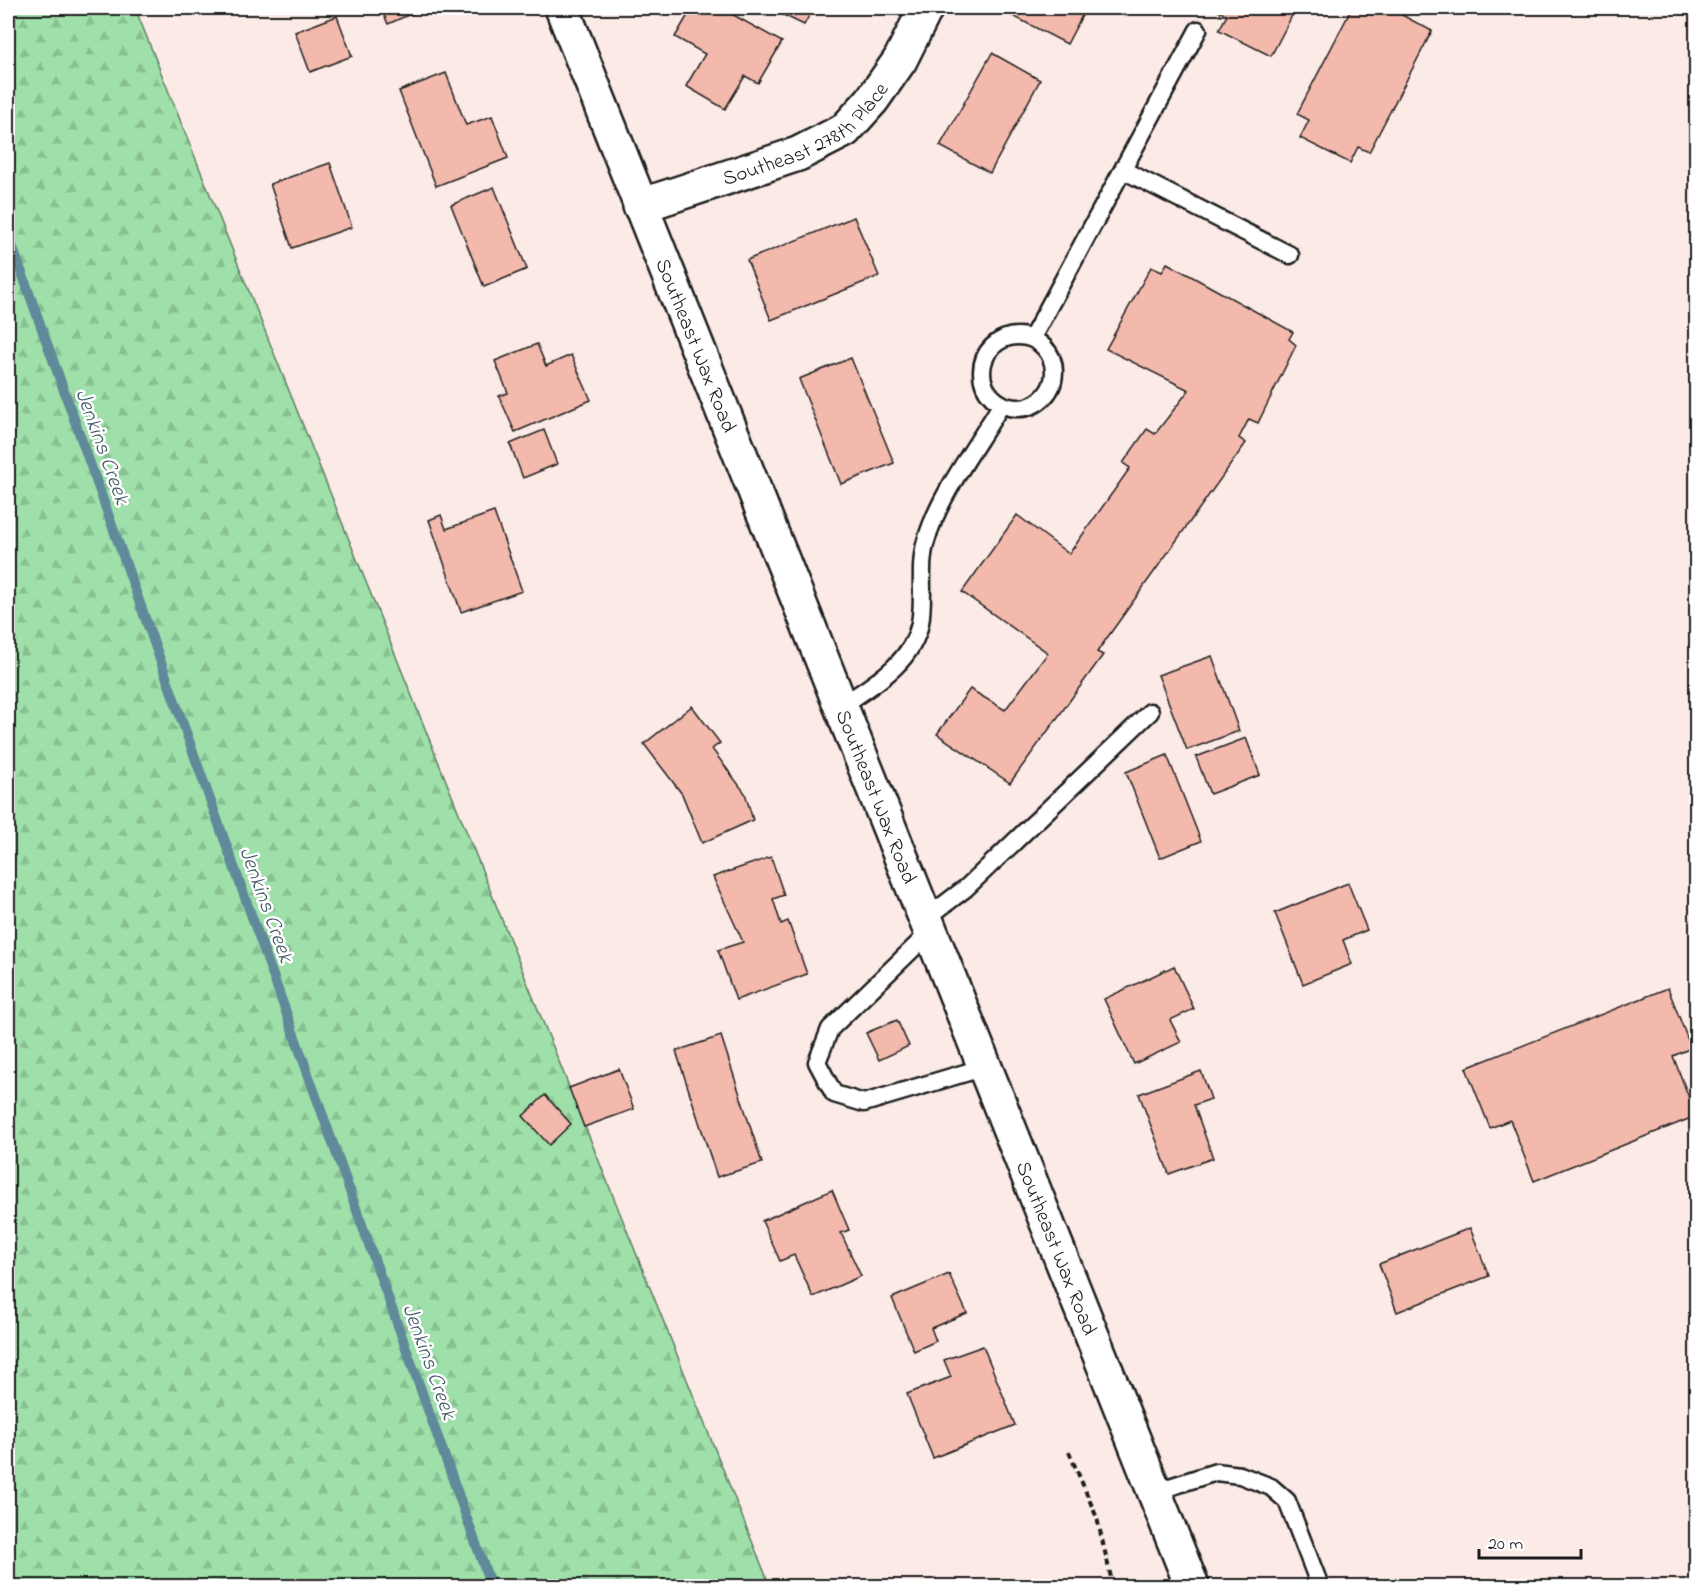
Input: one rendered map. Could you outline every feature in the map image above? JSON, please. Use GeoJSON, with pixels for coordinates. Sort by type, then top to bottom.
{"type":"FeatureCollection","features":[{"type":"Feature","properties":{"kind":"street","name":"Southeast Wax Road"},"geometry":{"type":"LineString","coordinates":[[562,8],[1192,1587]]}},
{"type":"Feature","properties":{"kind":"street","name":"Southeast 278th Place"},"geometry":{"type":"LineString","coordinates":[[640,206],[798,154],[845,130],[872,100],[900,60],[926,8]]}},
{"type":"Feature","properties":{"kind":"lane"},"geometry":{"type":"LineString","coordinates":[[1032,338],[1198,30]]}},
{"type":"Feature","properties":{"kind":"lane"},"geometry":{"type":"LineString","coordinates":[[1123,170],[1290,255]]}},
{"type":"Feature","properties":{"kind":"lane"},"geometry":{"type":"LineString","coordinates":[[1020,335],[1032,338],[1050,354],[1054,376],[1051,388],[1035,404],[1012,408],[1001,405],[984,387],[981,375],[985,357],[996,342],[1008,337],[1020,335]]}},
{"type":"Feature","properties":{"kind":"lane"},"geometry":{"type":"LineString","coordinates":[[840,707],[890,672],[910,649],[920,623],[925,542],[940,506],[1001,405]]}},
{"type":"Feature","properties":{"kind":"lane"},"geometry":{"type":"LineString","coordinates":[[985,1067],[864,1103],[834,1094],[818,1062],[830,1029],[928,925],[1150,712]]}},
{"type":"Feature","properties":{"kind":"lane"},"geometry":{"type":"LineString","coordinates":[[1154,1492],[1216,1472],[1240,1475],[1271,1487],[1287,1501],[1320,1587]]}},
{"type":"Feature","properties":{"kind":"path"},"geometry":{"type":"LineString","coordinates":[[1069,1452],[1097,1518],[1113,1587]]}},
{"type":"Feature","properties":{"kind":"green space"},"geometry":{"type":"Polygon","coordinates":[[[8,8],[135,8],[770,1586],[8,1586],[8,8]]]}},
{"type":"Feature","properties":{"kind":"building"},"geometry":{"type":"Polygon","coordinates":[[[381,8],[424,8],[388,24],[381,8]]]}},
{"type":"Feature","properties":{"kind":"building"},"geometry":{"type":"Polygon","coordinates":[[[692,8],[721,8],[782,42],[758,83],[745,76],[725,109],[686,86],[705,54],[675,37],[692,8]]]}},
{"type":"Feature","properties":{"kind":"building"},"geometry":{"type":"Polygon","coordinates":[[[769,8],[813,8],[804,25],[769,8]]]}},
{"type":"Feature","properties":{"kind":"building"},"geometry":{"type":"Polygon","coordinates":[[[1015,8],[1086,8],[1067,44],[1011,15],[1015,8]]]}},
{"type":"Feature","properties":{"kind":"building"},"geometry":{"type":"Polygon","coordinates":[[[1212,8],[1296,8],[1271,56],[1219,30],[1227,15],[1212,8]]]}},
{"type":"Feature","properties":{"kind":"building"},"geometry":{"type":"Polygon","coordinates":[[[1352,8],[1401,8],[1403,9],[1400,14],[1432,31],[1369,152],[1358,147],[1350,163],[1300,138],[1309,120],[1297,114],[1352,8]]]}},
{"type":"Feature","properties":{"kind":"building"},"geometry":{"type":"Polygon","coordinates":[[[337,16],[352,56],[310,72],[295,32],[337,16]]]}},
{"type":"Feature","properties":{"kind":"building"},"geometry":{"type":"Polygon","coordinates":[[[992,53],[1040,80],[990,173],[940,146],[992,53]]]}},
{"type":"Feature","properties":{"kind":"building"},"geometry":{"type":"Polygon","coordinates":[[[446,73],[466,125],[492,116],[508,158],[436,186],[399,91],[446,73]]]}},
{"type":"Feature","properties":{"kind":"building"},"geometry":{"type":"Polygon","coordinates":[[[330,163],[352,227],[292,248],[270,184],[330,163]]]}},
{"type":"Feature","properties":{"kind":"building"},"geometry":{"type":"Polygon","coordinates":[[[494,187],[527,269],[484,287],[451,205],[494,187]]]}},
{"type":"Feature","properties":{"kind":"building"},"geometry":{"type":"Polygon","coordinates":[[[854,217],[879,276],[771,320],[747,260],[854,217]]]}},
{"type":"Feature","properties":{"kind":"building"},"geometry":{"type":"Polygon","coordinates":[[[1167,263],[1293,332],[1289,339],[1296,345],[1258,423],[1249,419],[1239,438],[1246,443],[1097,652],[1103,655],[1010,783],[937,734],[970,689],[1005,710],[1048,653],[962,592],[1017,515],[1069,554],[1130,468],[1123,463],[1147,429],[1155,434],[1189,390],[1106,349],[1151,267],[1162,272],[1167,263]]]}},
{"type":"Feature","properties":{"kind":"building"},"geometry":{"type":"Polygon","coordinates":[[[537,344],[546,366],[571,355],[591,400],[515,432],[499,396],[508,393],[495,361],[537,344]]]}},
{"type":"Feature","properties":{"kind":"building"},"geometry":{"type":"Polygon","coordinates":[[[851,358],[894,463],[841,484],[799,379],[851,358]]]}},
{"type":"Feature","properties":{"kind":"building"},"geometry":{"type":"Polygon","coordinates":[[[544,430],[557,464],[523,478],[510,444],[544,430]]]}},
{"type":"Feature","properties":{"kind":"building"},"geometry":{"type":"Polygon","coordinates":[[[494,512],[522,591],[461,612],[429,520],[441,515],[446,529],[494,512]]]}},
{"type":"Feature","properties":{"kind":"building"},"geometry":{"type":"Polygon","coordinates":[[[1212,656],[1239,731],[1187,750],[1158,675],[1212,656]]]}},
{"type":"Feature","properties":{"kind":"building"},"geometry":{"type":"Polygon","coordinates":[[[692,706],[720,743],[712,749],[745,793],[753,820],[702,843],[682,794],[644,744],[692,706]]]}},
{"type":"Feature","properties":{"kind":"building"},"geometry":{"type":"Polygon","coordinates":[[[1246,738],[1260,775],[1210,794],[1196,757],[1246,738]]]}},
{"type":"Feature","properties":{"kind":"building"},"geometry":{"type":"Polygon","coordinates":[[[1167,755],[1201,841],[1160,858],[1126,772],[1167,755]]]}},
{"type":"Feature","properties":{"kind":"building"},"geometry":{"type":"Polygon","coordinates":[[[771,857],[784,895],[773,899],[781,924],[788,921],[807,974],[736,1000],[718,950],[743,942],[713,877],[771,857]]]}},
{"type":"Feature","properties":{"kind":"building"},"geometry":{"type":"Polygon","coordinates":[[[1348,883],[1367,930],[1343,940],[1352,964],[1303,984],[1275,913],[1348,883]]]}},
{"type":"Feature","properties":{"kind":"building"},"geometry":{"type":"Polygon","coordinates":[[[1174,966],[1194,1009],[1170,1020],[1181,1042],[1134,1064],[1104,999],[1174,966]]]}},
{"type":"Feature","properties":{"kind":"building"},"geometry":{"type":"Polygon","coordinates":[[[1668,988],[1691,1048],[1673,1056],[1696,1116],[1534,1181],[1510,1120],[1490,1128],[1466,1068],[1668,988]]]}},
{"type":"Feature","properties":{"kind":"building"},"geometry":{"type":"Polygon","coordinates":[[[897,1020],[909,1046],[879,1060],[866,1033],[897,1020]]]}},
{"type":"Feature","properties":{"kind":"building"},"geometry":{"type":"Polygon","coordinates":[[[721,1036],[762,1163],[717,1177],[676,1051],[721,1036]]]}},
{"type":"Feature","properties":{"kind":"building"},"geometry":{"type":"Polygon","coordinates":[[[619,1069],[634,1109],[584,1127],[569,1088],[619,1069]]]}},
{"type":"Feature","properties":{"kind":"building"},"geometry":{"type":"Polygon","coordinates":[[[1201,1071],[1211,1099],[1194,1105],[1213,1158],[1169,1174],[1139,1094],[1201,1071]]]}},
{"type":"Feature","properties":{"kind":"building"},"geometry":{"type":"Polygon","coordinates":[[[545,1095],[571,1124],[549,1145],[523,1116],[545,1095]]]}},
{"type":"Feature","properties":{"kind":"building"},"geometry":{"type":"Polygon","coordinates":[[[832,1190],[849,1230],[841,1233],[861,1276],[813,1297],[794,1255],[780,1261],[762,1221],[832,1190]]]}},
{"type":"Feature","properties":{"kind":"building"},"geometry":{"type":"Polygon","coordinates":[[[1470,1228],[1489,1276],[1397,1312],[1379,1264],[1470,1228]]]}},
{"type":"Feature","properties":{"kind":"building"},"geometry":{"type":"Polygon","coordinates":[[[949,1274],[967,1313],[931,1328],[936,1341],[914,1351],[892,1298],[949,1274]]]}},
{"type":"Feature","properties":{"kind":"building"},"geometry":{"type":"Polygon","coordinates":[[[983,1346],[1015,1425],[933,1458],[907,1394],[951,1377],[944,1360],[983,1346]]]}},
{"type":"Feature","properties":{"kind":"waterway","name":"Jenkins Creek"},"geometry":{"type":"LineString","coordinates":[[8,234],[491,1586]]}}]}
